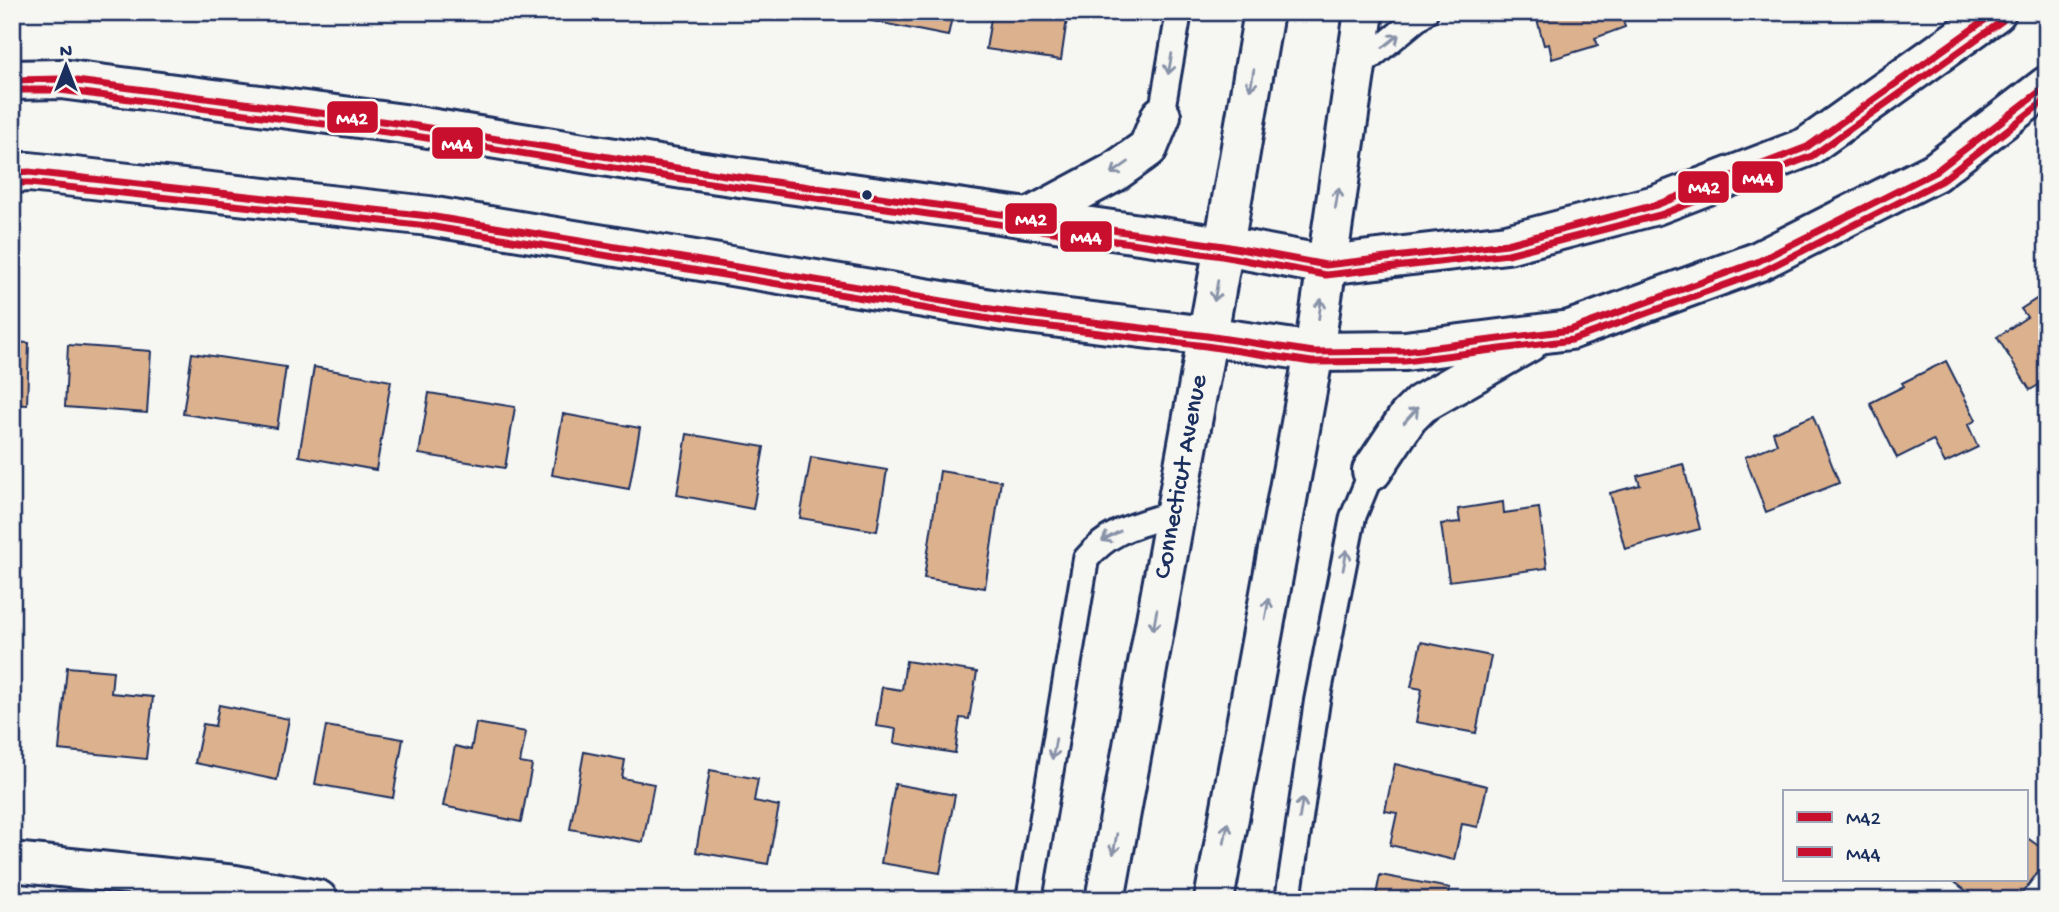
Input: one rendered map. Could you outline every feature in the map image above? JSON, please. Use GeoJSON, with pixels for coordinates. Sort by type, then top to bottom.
{"type":"FeatureCollection","features":[{"type":"Feature","properties":{"kind":"main road","name":"Connecticut Avenue"},"geometry":{"type":"LineString","coordinates":[[1105,900],[1264,12]]}},
{"type":"Feature","properties":{"kind":"main road"},"geometry":{"type":"LineString","coordinates":[[1214,900],[1314,352],[1364,12]]}},
{"type":"Feature","properties":{"kind":"main road"},"geometry":{"type":"LineString","coordinates":[[12,80],[61,79],[404,124],[683,169],[1224,246],[1326,265],[1507,244],[1656,205],[1807,147],[1996,12]]}},
{"type":"Feature","properties":{"kind":"main road"},"geometry":{"type":"LineString","coordinates":[[12,173],[429,216],[1003,311],[1314,352],[1405,351],[1570,330],[1757,262],[1935,172],[2047,86]]}},
{"type":"Feature","properties":{"kind":"main road"},"geometry":{"type":"LineString","coordinates":[[1029,218],[1113,173],[1148,148],[1161,116]]}},
{"type":"Feature","properties":{"kind":"main road"},"geometry":{"type":"LineString","coordinates":[[1372,471],[1408,417],[1421,404],[1541,334]]}},
{"type":"Feature","properties":{"kind":"main road"},"geometry":{"type":"LineString","coordinates":[[12,862],[235,885],[318,900]]}},
{"type":"Feature","properties":{"kind":"lane"},"geometry":{"type":"LineString","coordinates":[[1161,116],[1179,12]]}},
{"type":"Feature","properties":{"kind":"lane"},"geometry":{"type":"LineString","coordinates":[[1356,69],[1426,12]]}},
{"type":"Feature","properties":{"kind":"lane"},"geometry":{"type":"LineString","coordinates":[[1287,900],[1317,702],[1350,530],[1372,471]]}},
{"type":"Feature","properties":{"kind":"lane"},"geometry":{"type":"LineString","coordinates":[[1029,900],[1086,559],[1098,544],[1113,533],[1175,513]]}},
{"type":"Feature","properties":{"kind":"building"},"geometry":{"type":"Polygon","coordinates":[[[873,12],[953,12],[948,36],[872,21],[873,12]]]}},
{"type":"Feature","properties":{"kind":"building"},"geometry":{"type":"Polygon","coordinates":[[[992,12],[1068,12],[1061,60],[986,49],[992,12]]]}},
{"type":"Feature","properties":{"kind":"building"},"geometry":{"type":"Polygon","coordinates":[[[1535,12],[1620,12],[1625,27],[1595,38],[1598,45],[1552,59],[1549,44],[1544,45],[1535,12]]]}},
{"type":"Feature","properties":{"kind":"building"},"geometry":{"type":"Polygon","coordinates":[[[2047,292],[2047,380],[2030,390],[1997,337],[2027,317],[2021,309],[2047,292]]]}},
{"type":"Feature","properties":{"kind":"building"},"geometry":{"type":"Polygon","coordinates":[[[12,342],[29,343],[27,405],[12,404],[12,342]]]}},
{"type":"Feature","properties":{"kind":"building"},"geometry":{"type":"Polygon","coordinates":[[[68,345],[151,351],[147,413],[65,407],[68,345]]]}},
{"type":"Feature","properties":{"kind":"building"},"geometry":{"type":"Polygon","coordinates":[[[192,353],[286,367],[277,428],[183,414],[192,353]]]}},
{"type":"Feature","properties":{"kind":"building"},"geometry":{"type":"Polygon","coordinates":[[[1946,361],[1976,420],[1968,425],[1978,447],[1945,463],[1933,440],[1897,458],[1870,403],[1946,361]]]}},
{"type":"Feature","properties":{"kind":"building"},"geometry":{"type":"Polygon","coordinates":[[[314,367],[391,381],[376,470],[299,456],[314,367]]]}},
{"type":"Feature","properties":{"kind":"building"},"geometry":{"type":"Polygon","coordinates":[[[429,393],[515,407],[505,468],[419,454],[429,393]]]}},
{"type":"Feature","properties":{"kind":"building"},"geometry":{"type":"Polygon","coordinates":[[[563,414],[640,428],[629,489],[552,475],[563,414]]]}},
{"type":"Feature","properties":{"kind":"building"},"geometry":{"type":"Polygon","coordinates":[[[1813,416],[1839,483],[1766,512],[1745,457],[1777,444],[1773,432],[1813,416]]]}},
{"type":"Feature","properties":{"kind":"building"},"geometry":{"type":"Polygon","coordinates":[[[687,434],[764,447],[753,509],[677,495],[687,434]]]}},
{"type":"Feature","properties":{"kind":"building"},"geometry":{"type":"Polygon","coordinates":[[[811,457],[887,470],[877,531],[800,518],[811,457]]]}},
{"type":"Feature","properties":{"kind":"building"},"geometry":{"type":"Polygon","coordinates":[[[1683,464],[1700,529],[1625,549],[1610,493],[1640,485],[1637,476],[1683,464]]]}},
{"type":"Feature","properties":{"kind":"building"},"geometry":{"type":"Polygon","coordinates":[[[940,471],[1001,481],[985,588],[924,578],[940,471]]]}},
{"type":"Feature","properties":{"kind":"building"},"geometry":{"type":"Polygon","coordinates":[[[1503,502],[1504,513],[1539,508],[1547,568],[1449,581],[1441,524],[1460,522],[1458,509],[1503,502]]]}},
{"type":"Feature","properties":{"kind":"building"},"geometry":{"type":"Polygon","coordinates":[[[1421,642],[1491,656],[1476,733],[1416,722],[1422,689],[1411,687],[1421,642]]]}},
{"type":"Feature","properties":{"kind":"building"},"geometry":{"type":"Polygon","coordinates":[[[906,661],[977,672],[969,719],[960,718],[955,753],[894,743],[896,729],[876,726],[882,687],[902,690],[906,661]]]}},
{"type":"Feature","properties":{"kind":"building"},"geometry":{"type":"Polygon","coordinates":[[[67,667],[113,671],[111,693],[153,697],[146,759],[59,750],[67,667]]]}},
{"type":"Feature","properties":{"kind":"building"},"geometry":{"type":"Polygon","coordinates":[[[12,689],[17,689],[17,747],[12,747],[12,689]]]}},
{"type":"Feature","properties":{"kind":"building"},"geometry":{"type":"Polygon","coordinates":[[[219,705],[289,719],[277,780],[195,763],[203,724],[215,726],[219,705]]]}},
{"type":"Feature","properties":{"kind":"building"},"geometry":{"type":"Polygon","coordinates":[[[476,723],[526,732],[520,763],[532,765],[521,822],[443,806],[455,746],[471,750],[476,723]]]}},
{"type":"Feature","properties":{"kind":"building"},"geometry":{"type":"Polygon","coordinates":[[[326,726],[403,739],[393,798],[315,784],[326,726]]]}},
{"type":"Feature","properties":{"kind":"building"},"geometry":{"type":"Polygon","coordinates":[[[584,752],[625,760],[622,778],[654,784],[643,842],[570,829],[584,752]]]}},
{"type":"Feature","properties":{"kind":"building"},"geometry":{"type":"Polygon","coordinates":[[[1395,764],[1487,786],[1478,827],[1462,824],[1454,860],[1390,845],[1397,813],[1385,811],[1395,764]]]}},
{"type":"Feature","properties":{"kind":"building"},"geometry":{"type":"Polygon","coordinates":[[[710,770],[758,779],[754,801],[779,806],[768,864],[696,852],[710,770]]]}},
{"type":"Feature","properties":{"kind":"building"},"geometry":{"type":"Polygon","coordinates":[[[895,784],[955,795],[940,873],[881,863],[895,784]]]}},
{"type":"Feature","properties":{"kind":"building"},"geometry":{"type":"Polygon","coordinates":[[[2028,838],[2047,852],[2047,860],[2017,900],[1978,900],[1953,881],[2028,880],[2028,838]]]}},
{"type":"Feature","properties":{"kind":"building"},"geometry":{"type":"Polygon","coordinates":[[[1380,875],[1450,888],[1448,897],[1465,900],[1375,900],[1380,875]]]}},
{"type":"Feature","properties":{"kind":"transit line","name":"M42"},"geometry":{"type":"LineString","coordinates":[[12,80],[61,79],[404,124],[683,169],[1224,246],[1326,265],[1507,244],[1656,205],[1807,147],[1996,12]]}},
{"type":"Feature","properties":{"kind":"transit line","name":"M44"},"geometry":{"type":"LineString","coordinates":[[12,90],[60,90],[402,134],[682,179],[1222,256],[1326,275],[1508,254],[1660,215],[1812,156],[2002,21]]}},
{"type":"Feature","properties":{"kind":"transit line","name":"M42"},"geometry":{"type":"LineString","coordinates":[[12,173],[29,172],[429,216],[1003,311],[1314,352],[1405,351],[1570,330],[1757,262],[1935,172],[2047,86]]}},
{"type":"Feature","properties":{"kind":"transit line","name":"M44"},"geometry":{"type":"LineString","coordinates":[[13,183],[428,226],[1001,321],[1312,362],[1405,361],[1572,340],[1761,272],[1941,181],[2047,99]]}}]}
